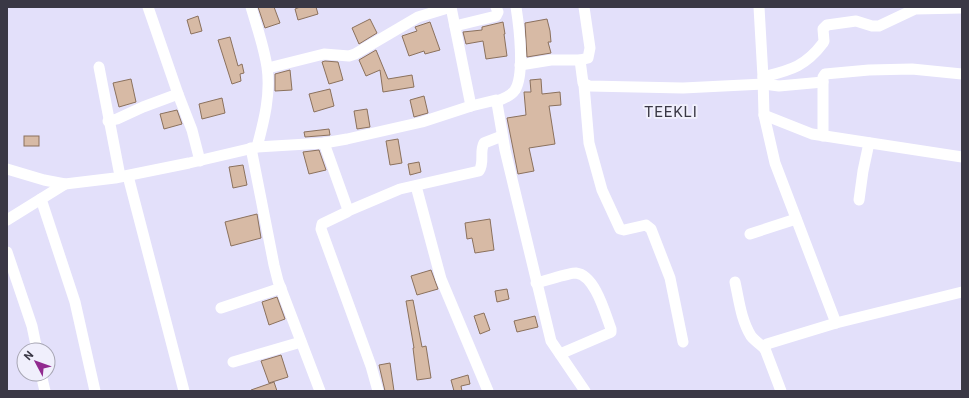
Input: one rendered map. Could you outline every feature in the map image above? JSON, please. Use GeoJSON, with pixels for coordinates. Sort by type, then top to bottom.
{"type":"FeatureCollection","features":[{"type":"Feature","properties":{"kind":"street"},"geometry":{"type":"LineString","coordinates":[[148,7],[192,130],[200,161]]}},
{"type":"Feature","properties":{"kind":"street"},"geometry":{"type":"LineString","coordinates":[[251,7],[268,68],[268,88],[265,116],[254,148],[274,265],[281,288],[320,391]]}},
{"type":"Feature","properties":{"kind":"street"},"geometry":{"type":"LineString","coordinates":[[268,68],[324,54],[349,56],[355,54],[418,17],[451,7],[471,106]]}},
{"type":"Feature","properties":{"kind":"street"},"geometry":{"type":"LineString","coordinates":[[455,26],[496,16],[498,12],[496,7]]}},
{"type":"Feature","properties":{"kind":"street"},"geometry":{"type":"LineString","coordinates":[[7,169],[44,180],[65,184],[124,176],[200,161],[254,148],[324,143],[384,132],[422,122],[471,106],[494,100],[497,102],[508,97],[514,92],[518,84],[520,65],[519,28],[516,7]]}},
{"type":"Feature","properties":{"kind":"street"},"geometry":{"type":"LineString","coordinates":[[520,65],[551,60],[587,59],[590,56],[584,7]]}},
{"type":"Feature","properties":{"kind":"street"},"geometry":{"type":"LineString","coordinates":[[759,7],[764,81],[764,115],[775,163],[836,323]]}},
{"type":"Feature","properties":{"kind":"street"},"geometry":{"type":"LineString","coordinates":[[584,85],[683,88],[764,81],[802,65],[823,43],[823,30],[827,25],[856,21],[876,26],[915,9],[962,8]]}},
{"type":"Feature","properties":{"kind":"street"},"geometry":{"type":"LineString","coordinates":[[580,60],[582,81],[584,85],[589,143],[602,190],[620,229],[624,230],[646,225],[651,229],[670,278],[683,342]]}},
{"type":"Feature","properties":{"kind":"street"},"geometry":{"type":"LineString","coordinates":[[99,67],[108,120],[184,391]]}},
{"type":"Feature","properties":{"kind":"street"},"geometry":{"type":"LineString","coordinates":[[823,136],[823,76],[829,73],[912,69],[962,74]]}},
{"type":"Feature","properties":{"kind":"street"},"geometry":{"type":"LineString","coordinates":[[764,81],[779,86],[823,82]]}},
{"type":"Feature","properties":{"kind":"street"},"geometry":{"type":"LineString","coordinates":[[108,120],[117,119],[143,107],[178,94]]}},
{"type":"Feature","properties":{"kind":"street"},"geometry":{"type":"LineString","coordinates":[[497,102],[502,136],[551,341],[585,391]]}},
{"type":"Feature","properties":{"kind":"street"},"geometry":{"type":"LineString","coordinates":[[764,115],[812,134],[962,157]]}},
{"type":"Feature","properties":{"kind":"street"},"geometry":{"type":"LineString","coordinates":[[378,391],[371,366],[321,229],[322,224],[400,189],[479,171],[481,168],[482,159],[481,150],[484,143],[502,136]]}},
{"type":"Feature","properties":{"kind":"street"},"geometry":{"type":"LineString","coordinates":[[324,143],[348,212]]}},
{"type":"Feature","properties":{"kind":"street"},"geometry":{"type":"LineString","coordinates":[[859,200],[869,143]]}},
{"type":"Feature","properties":{"kind":"street"},"geometry":{"type":"LineString","coordinates":[[7,220],[65,184]]}},
{"type":"Feature","properties":{"kind":"street"},"geometry":{"type":"LineString","coordinates":[[416,186],[441,279],[488,391]]}},
{"type":"Feature","properties":{"kind":"street"},"geometry":{"type":"LineString","coordinates":[[41,199],[70,284],[95,391]]}},
{"type":"Feature","properties":{"kind":"street"},"geometry":{"type":"LineString","coordinates":[[750,234],[796,219]]}},
{"type":"Feature","properties":{"kind":"street"},"geometry":{"type":"LineString","coordinates":[[7,252],[32,326],[35,342]]}},
{"type":"Feature","properties":{"kind":"street"},"geometry":{"type":"LineString","coordinates":[[536,283],[575,273],[586,277],[592,284],[611,329],[611,332],[609,333],[560,354]]}},
{"type":"Feature","properties":{"kind":"street"},"geometry":{"type":"LineString","coordinates":[[735,282],[741,312],[752,337],[765,349],[781,391]]}},
{"type":"Feature","properties":{"kind":"street"},"geometry":{"type":"LineString","coordinates":[[221,308],[281,288]]}},
{"type":"Feature","properties":{"kind":"street"},"geometry":{"type":"LineString","coordinates":[[765,349],[766,345],[770,342],[836,323],[962,292]]}},
{"type":"Feature","properties":{"kind":"street"},"geometry":{"type":"LineString","coordinates":[[233,362],[301,342]]}},
{"type":"Feature","properties":{"kind":"building"},"geometry":{"type":"Polygon","coordinates":[[[258,7],[274,7],[280,23],[265,28],[258,7]]]}},
{"type":"Feature","properties":{"kind":"building"},"geometry":{"type":"Polygon","coordinates":[[[300,7],[316,7],[318,14],[298,20],[295,9],[300,7]]]}},
{"type":"Feature","properties":{"kind":"building"},"geometry":{"type":"Polygon","coordinates":[[[198,16],[202,31],[191,34],[187,20],[198,16]]]}},
{"type":"Feature","properties":{"kind":"building"},"geometry":{"type":"Polygon","coordinates":[[[370,19],[377,33],[359,44],[352,28],[370,19]]]}},
{"type":"Feature","properties":{"kind":"building"},"geometry":{"type":"Polygon","coordinates":[[[547,19],[551,42],[548,42],[551,53],[527,57],[525,23],[547,19]]]}},
{"type":"Feature","properties":{"kind":"building"},"geometry":{"type":"Polygon","coordinates":[[[430,22],[440,50],[425,54],[424,51],[409,56],[402,36],[417,31],[415,27],[430,22]]]}},
{"type":"Feature","properties":{"kind":"building"},"geometry":{"type":"Polygon","coordinates":[[[503,22],[507,56],[486,59],[483,41],[466,44],[463,32],[482,30],[482,27],[503,22]]]}},
{"type":"Feature","properties":{"kind":"building"},"geometry":{"type":"Polygon","coordinates":[[[230,37],[238,66],[242,64],[244,73],[240,74],[241,81],[232,84],[218,40],[230,37]]]}},
{"type":"Feature","properties":{"kind":"building"},"geometry":{"type":"Polygon","coordinates":[[[376,50],[388,79],[412,75],[414,87],[383,92],[380,70],[366,76],[359,60],[376,50]]]}},
{"type":"Feature","properties":{"kind":"building"},"geometry":{"type":"Polygon","coordinates":[[[322,62],[338,62],[343,80],[329,84],[322,62]]]}},
{"type":"Feature","properties":{"kind":"building"},"geometry":{"type":"Polygon","coordinates":[[[290,70],[292,90],[275,91],[275,74],[290,70]]]}},
{"type":"Feature","properties":{"kind":"building"},"geometry":{"type":"Polygon","coordinates":[[[131,79],[136,102],[119,107],[113,83],[131,79]]]}},
{"type":"Feature","properties":{"kind":"building"},"geometry":{"type":"Polygon","coordinates":[[[541,79],[542,94],[560,92],[561,105],[549,106],[555,144],[529,148],[534,171],[518,174],[507,118],[526,115],[524,92],[531,92],[530,80],[541,79]]]}},
{"type":"Feature","properties":{"kind":"building"},"geometry":{"type":"Polygon","coordinates":[[[330,89],[334,106],[314,112],[309,94],[330,89]]]}},
{"type":"Feature","properties":{"kind":"building"},"geometry":{"type":"Polygon","coordinates":[[[424,96],[428,113],[414,117],[410,100],[424,96]]]}},
{"type":"Feature","properties":{"kind":"building"},"geometry":{"type":"Polygon","coordinates":[[[222,98],[225,113],[202,119],[199,104],[222,98]]]}},
{"type":"Feature","properties":{"kind":"building"},"geometry":{"type":"Polygon","coordinates":[[[367,109],[370,127],[357,129],[354,111],[367,109]]]}},
{"type":"Feature","properties":{"kind":"building"},"geometry":{"type":"Polygon","coordinates":[[[177,110],[182,124],[164,129],[160,114],[177,110]]]}},
{"type":"Feature","properties":{"kind":"building"},"geometry":{"type":"Polygon","coordinates":[[[329,129],[330,135],[305,137],[304,132],[329,129]]]}},
{"type":"Feature","properties":{"kind":"building"},"geometry":{"type":"Polygon","coordinates":[[[24,136],[39,136],[39,146],[24,146],[24,136]]]}},
{"type":"Feature","properties":{"kind":"building"},"geometry":{"type":"Polygon","coordinates":[[[398,139],[402,163],[390,165],[386,141],[398,139]]]}},
{"type":"Feature","properties":{"kind":"building"},"geometry":{"type":"Polygon","coordinates":[[[319,150],[326,170],[309,174],[303,152],[319,150]]]}},
{"type":"Feature","properties":{"kind":"building"},"geometry":{"type":"Polygon","coordinates":[[[419,162],[421,172],[410,175],[408,164],[419,162]]]}},
{"type":"Feature","properties":{"kind":"building"},"geometry":{"type":"Polygon","coordinates":[[[243,165],[247,185],[233,188],[229,167],[243,165]]]}},
{"type":"Feature","properties":{"kind":"building"},"geometry":{"type":"Polygon","coordinates":[[[257,214],[261,238],[231,246],[225,222],[257,214]]]}},
{"type":"Feature","properties":{"kind":"building"},"geometry":{"type":"Polygon","coordinates":[[[490,219],[494,250],[475,253],[472,238],[467,239],[465,223],[490,219]]]}},
{"type":"Feature","properties":{"kind":"building"},"geometry":{"type":"Polygon","coordinates":[[[431,270],[438,289],[417,295],[411,276],[431,270]]]}},
{"type":"Feature","properties":{"kind":"building"},"geometry":{"type":"Polygon","coordinates":[[[507,289],[509,299],[497,302],[495,291],[507,289]]]}},
{"type":"Feature","properties":{"kind":"building"},"geometry":{"type":"Polygon","coordinates":[[[277,297],[285,319],[269,325],[262,302],[277,297]]]}},
{"type":"Feature","properties":{"kind":"building"},"geometry":{"type":"Polygon","coordinates":[[[413,300],[422,347],[426,346],[431,378],[417,380],[414,348],[406,301],[413,300]]]}},
{"type":"Feature","properties":{"kind":"building"},"geometry":{"type":"Polygon","coordinates":[[[484,313],[490,330],[480,334],[474,316],[484,313]]]}},
{"type":"Feature","properties":{"kind":"building"},"geometry":{"type":"Polygon","coordinates":[[[535,316],[538,327],[517,332],[514,321],[535,316]]]}},
{"type":"Feature","properties":{"kind":"building"},"geometry":{"type":"Polygon","coordinates":[[[281,355],[288,377],[269,383],[261,361],[281,355]]]}},
{"type":"Feature","properties":{"kind":"building"},"geometry":{"type":"Polygon","coordinates":[[[390,363],[394,391],[385,391],[379,365],[390,363]]]}},
{"type":"Feature","properties":{"kind":"building"},"geometry":{"type":"Polygon","coordinates":[[[468,375],[470,384],[461,386],[462,391],[454,391],[451,380],[468,375]]]}},
{"type":"Feature","properties":{"kind":"building"},"geometry":{"type":"Polygon","coordinates":[[[274,382],[277,391],[251,391],[251,390],[274,382]]]}},
{"type":"Feature","properties":{"kind":"district","name":"TEEKLI"},"geometry":{"type":"Point","coordinates":[671,112]}}]}
